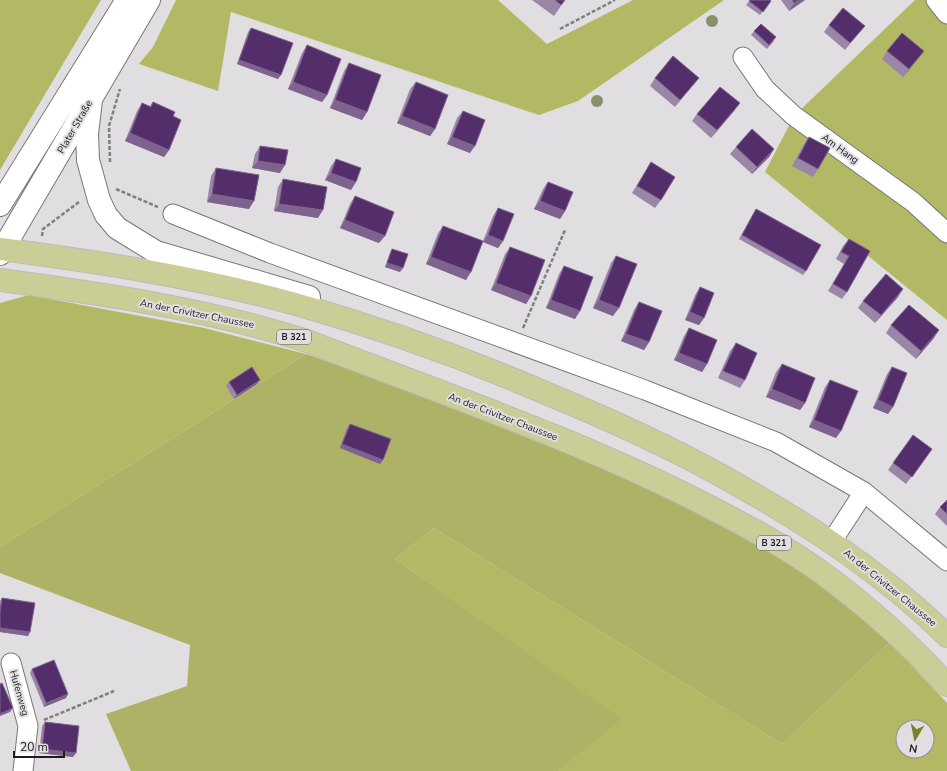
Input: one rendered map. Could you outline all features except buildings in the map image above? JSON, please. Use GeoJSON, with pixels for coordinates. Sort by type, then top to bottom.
{"type":"FeatureCollection","features":[{"type":"Feature","properties":{"kind":"main road","name":"An der Crivitzer Chaussee"},"geometry":{"type":"LineString","coordinates":[[1,251],[39,255],[226,287],[291,302],[361,323],[484,367],[648,437],[767,501],[832,541],[904,597],[947,636]]}},
{"type":"Feature","properties":{"kind":"main road","name":"An der Crivitzer Chaussee"},"geometry":{"type":"LineString","coordinates":[[0,280],[191,311],[277,331],[573,444],[676,490],[730,518],[819,571],[859,601],[898,635],[947,684]]}},
{"type":"Feature","properties":{"kind":"street"},"geometry":{"type":"LineString","coordinates":[[0,205],[127,0]]}},
{"type":"Feature","properties":{"kind":"street","name":"Plater Straße"},"geometry":{"type":"LineString","coordinates":[[1,251],[149,0]]}},
{"type":"Feature","properties":{"kind":"street"},"geometry":{"type":"LineString","coordinates":[[936,0],[947,14]]}},
{"type":"Feature","properties":{"kind":"street","name":"Am Hang"},"geometry":{"type":"LineString","coordinates":[[743,57],[765,89],[794,116],[913,202],[947,233]]}},
{"type":"Feature","properties":{"kind":"street"},"geometry":{"type":"LineString","coordinates":[[91,100],[87,134],[88,160],[96,192],[106,215],[117,228],[156,252],[355,312],[435,341],[484,367]]}},
{"type":"Feature","properties":{"kind":"street"},"geometry":{"type":"LineString","coordinates":[[173,214],[270,253],[644,390],[776,442],[864,492],[947,561]]}},
{"type":"Feature","properties":{"kind":"street"},"geometry":{"type":"LineString","coordinates":[[832,541],[864,492]]}},
{"type":"Feature","properties":{"kind":"street","name":"Hufenweg"},"geometry":{"type":"LineString","coordinates":[[11,663],[28,726],[23,771]]}},
{"type":"Feature","properties":{"kind":"path"},"geometry":{"type":"LineString","coordinates":[[560,30],[615,0]]}},
{"type":"Feature","properties":{"kind":"path"},"geometry":{"type":"LineString","coordinates":[[110,164],[109,126],[121,89]]}},
{"type":"Feature","properties":{"kind":"path"},"geometry":{"type":"LineString","coordinates":[[39,255],[43,229],[84,199],[96,192],[111,187],[173,214]]}},
{"type":"Feature","properties":{"kind":"path"},"geometry":{"type":"LineString","coordinates":[[517,343],[565,230]]}},
{"type":"Feature","properties":{"kind":"path"},"geometry":{"type":"LineString","coordinates":[[28,726],[114,691]]}},
{"type":"Feature","properties":{"kind":"green space"},"geometry":{"type":"Polygon","coordinates":[[[0,0],[101,0],[0,170],[0,0]]]}},
{"type":"Feature","properties":{"kind":"green space"},"geometry":{"type":"Polygon","coordinates":[[[176,0],[498,0],[547,44],[633,0],[724,0],[578,101],[539,115],[231,12],[218,91],[139,64],[153,47],[176,0]]]}},
{"type":"Feature","properties":{"kind":"green space"},"geometry":{"type":"Polygon","coordinates":[[[915,0],[936,0],[947,14],[947,320],[765,172],[794,116],[915,0]]]}},
{"type":"Feature","properties":{"kind":"green space"},"geometry":{"type":"Polygon","coordinates":[[[29,295],[204,328],[306,354],[0,547],[0,303],[29,295]]]}},
{"type":"Feature","properties":{"kind":"green space"},"geometry":{"type":"Polygon","coordinates":[[[306,354],[441,403],[560,450],[634,482],[706,516],[776,556],[810,578],[841,601],[890,642],[782,744],[434,528],[395,559],[623,719],[559,771],[131,771],[106,714],[187,686],[190,645],[0,573],[0,547],[306,354]]]}},
{"type":"Feature","properties":{"kind":"green space"},"geometry":{"type":"Polygon","coordinates":[[[434,528],[782,744],[890,642],[947,703],[947,771],[559,771],[622,719],[395,559],[434,528]]]}}]}
